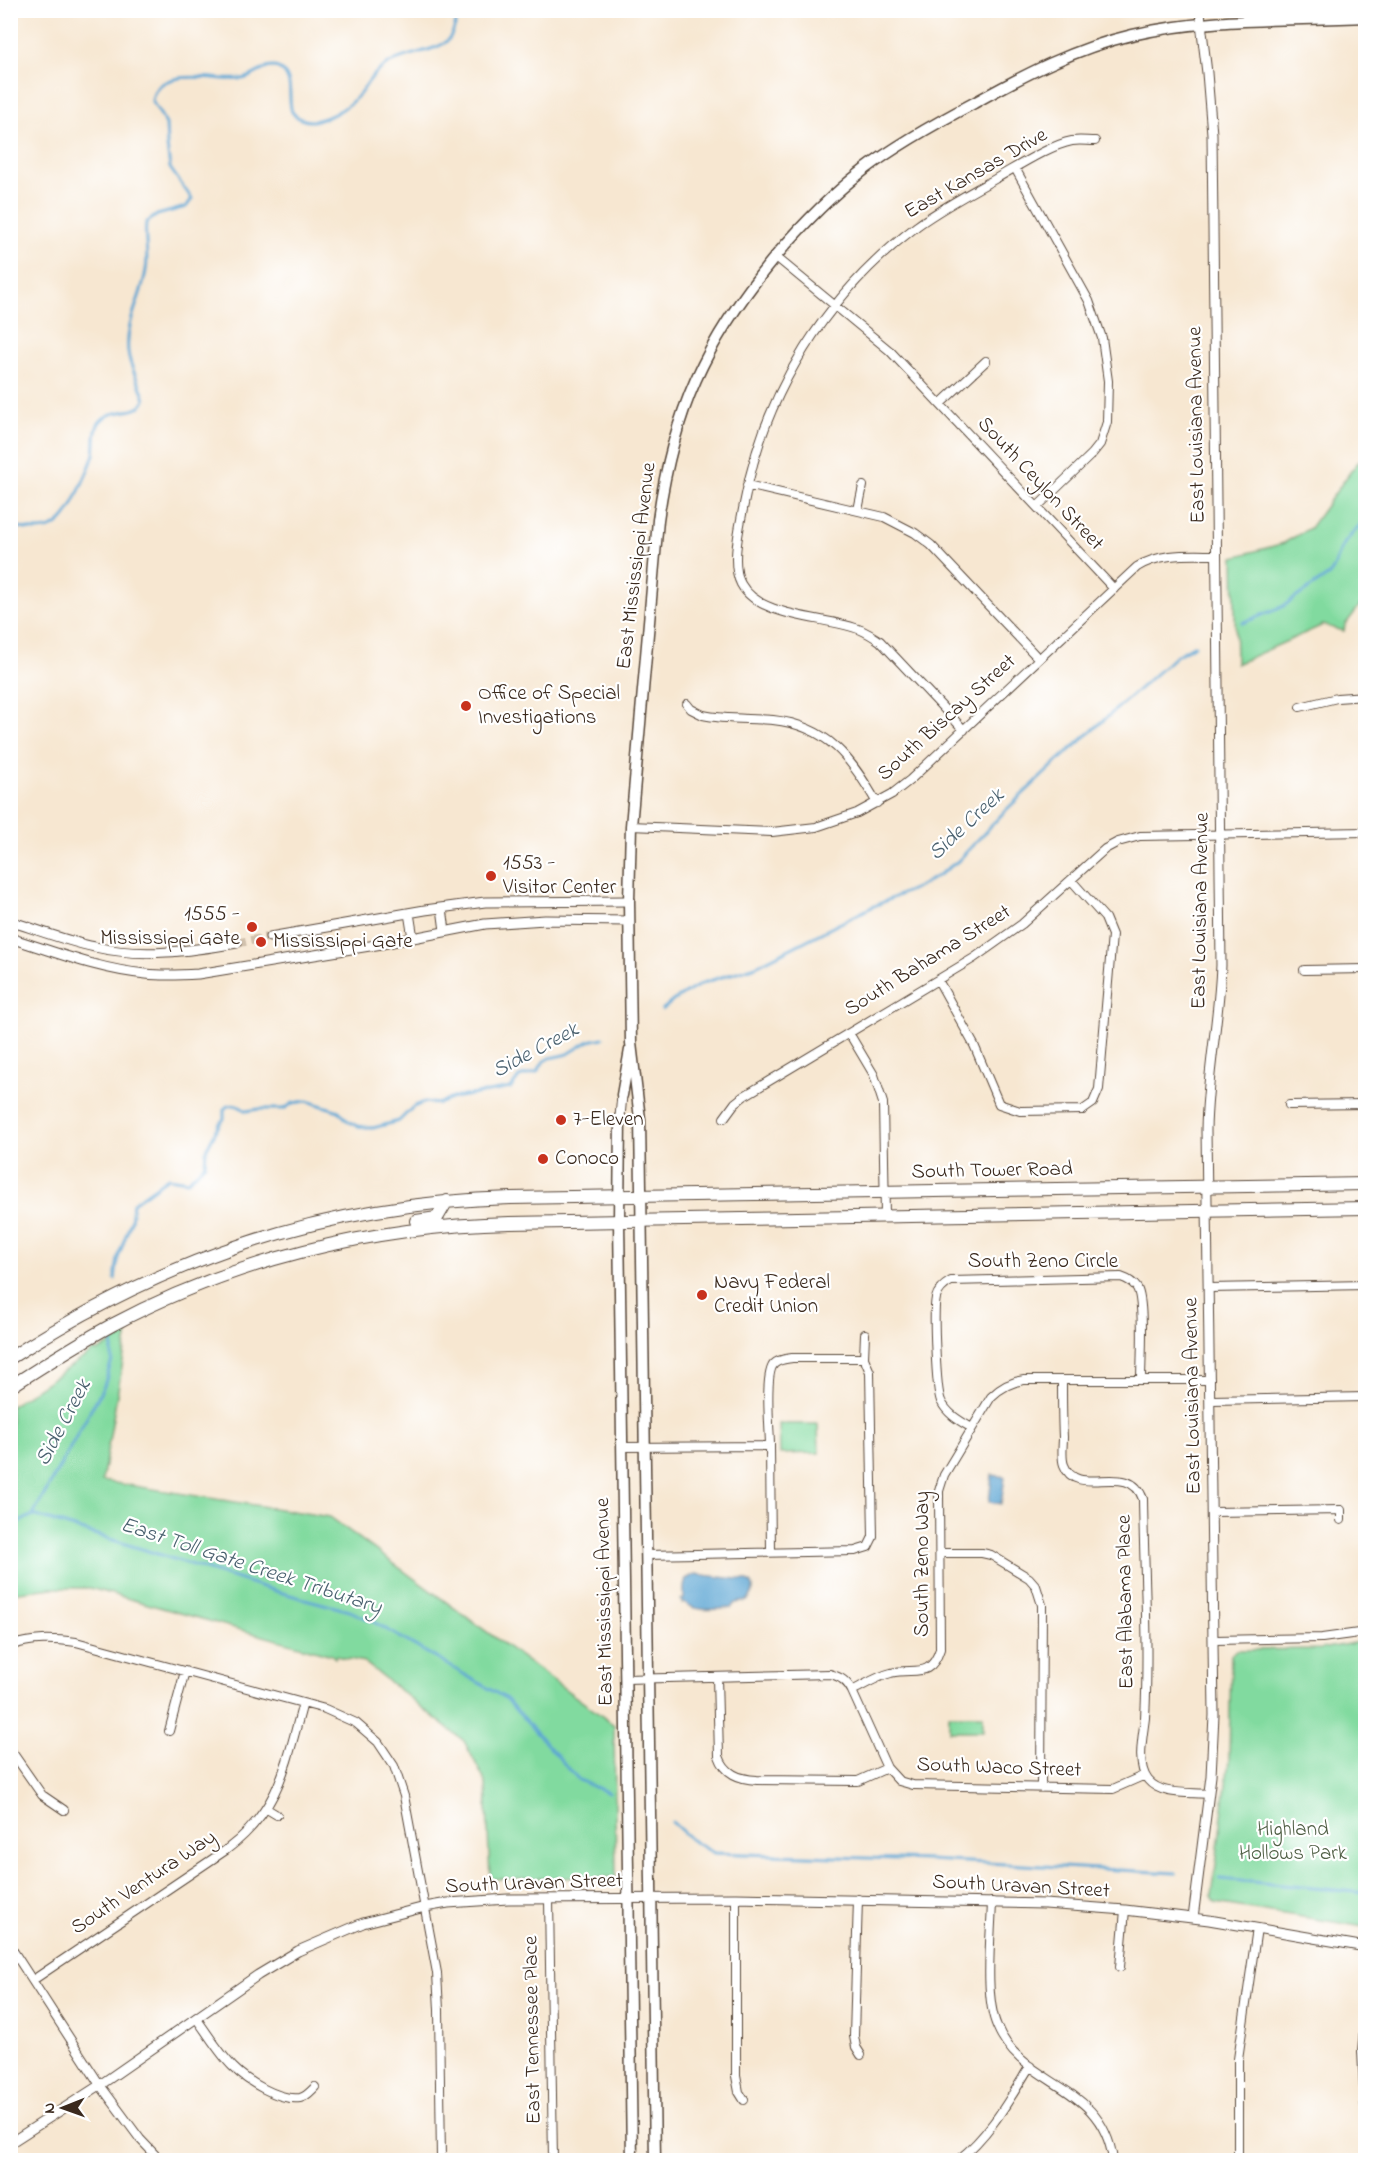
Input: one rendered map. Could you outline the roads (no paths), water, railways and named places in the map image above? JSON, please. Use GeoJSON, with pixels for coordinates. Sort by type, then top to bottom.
{"type":"FeatureCollection","features":[{"type":"Feature","properties":{"kind":"main road","name":"East Mississippi Avenue"},"geometry":{"type":"LineString","coordinates":[[655,2160],[639,1097],[631,1043],[629,901],[631,826],[658,520],[669,458],[688,398],[715,340],[734,309],[824,203],[872,164],[930,126],[1012,82],[1087,49],[1128,36],[1201,23],[1365,17]]}},
{"type":"Feature","properties":{"kind":"main road","name":"East Mississippi Avenue"},"geometry":{"type":"LineString","coordinates":[[622,1095],[631,1043]]}},
{"type":"Feature","properties":{"kind":"main road","name":"East Mississippi Avenue"},"geometry":{"type":"LineString","coordinates":[[620,1117],[618,1197],[632,2160]]}},
{"type":"Feature","properties":{"kind":"main road","name":"South Tower Road"},"geometry":{"type":"LineString","coordinates":[[10,1358],[62,1325],[119,1294],[167,1272],[270,1235],[393,1208],[447,1202],[618,1197],[1365,1184]]}},
{"type":"Feature","properties":{"kind":"main road"},"geometry":{"type":"LineString","coordinates":[[10,1387],[90,1337],[193,1287],[278,1258],[363,1238],[385,1225],[437,1218],[447,1202]]}},
{"type":"Feature","properties":{"kind":"main road","name":"South Tower Road"},"geometry":{"type":"LineString","coordinates":[[363,1238],[393,1232],[476,1224],[1365,1208]]}},
{"type":"Feature","properties":{"kind":"street","name":"East Louisiana Avenue"},"geometry":{"type":"LineString","coordinates":[[1193,1918],[1209,1794],[1214,1715],[1215,1641],[1207,1091],[1221,975],[1212,134],[1201,10]]}},
{"type":"Feature","properties":{"kind":"street","name":"East Kansas Drive"},"geometry":{"type":"LineString","coordinates":[[964,730],[880,641],[871,635],[849,626],[771,608],[754,600],[747,593],[741,583],[736,565],[740,522],[747,485],[760,440],[782,387],[805,346],[835,304],[883,254],[919,225],[966,195],[1053,147],[1072,141],[1095,141]]}},
{"type":"Feature","properties":{"kind":"street"},"geometry":{"type":"LineString","coordinates":[[1015,168],[1089,301],[1102,338],[1108,381],[1107,422],[1100,444],[1037,507]]}},
{"type":"Feature","properties":{"kind":"street","name":"South Ceylon Street"},"geometry":{"type":"LineString","coordinates":[[776,257],[890,351],[1114,589]]}},
{"type":"Feature","properties":{"kind":"street"},"geometry":{"type":"LineString","coordinates":[[940,404],[986,361]]}},
{"type":"Feature","properties":{"kind":"street"},"geometry":{"type":"LineString","coordinates":[[747,485],[858,510],[897,522],[915,532],[931,545],[1039,659]]}},
{"type":"Feature","properties":{"kind":"street"},"geometry":{"type":"LineString","coordinates":[[858,510],[863,486]]}},
{"type":"Feature","properties":{"kind":"street","name":"South Biscay Street"},"geometry":{"type":"LineString","coordinates":[[631,826],[772,832],[794,830],[837,821],[877,803],[910,780],[1137,567],[1157,558],[1217,555]]}},
{"type":"Feature","properties":{"kind":"street"},"geometry":{"type":"LineString","coordinates":[[1300,707],[1337,698],[1365,696]]}},
{"type":"Feature","properties":{"kind":"street"},"geometry":{"type":"LineString","coordinates":[[687,704],[703,715],[788,722],[816,732],[831,741],[850,760],[877,803]]}},
{"type":"Feature","properties":{"kind":"street","name":"South Bahama Street"},"geometry":{"type":"LineString","coordinates":[[724,1118],[735,1102],[744,1096],[938,980],[1005,937],[1105,849],[1129,838],[1365,832]]}},
{"type":"Feature","properties":{"kind":"street"},"geometry":{"type":"LineString","coordinates":[[938,980],[974,1045],[999,1104],[1020,1111],[1083,1110],[1093,1102],[1099,1089],[1112,935],[1105,918],[1071,880]]}},
{"type":"Feature","properties":{"kind":"street"},"geometry":{"type":"LineString","coordinates":[[270,936],[498,901],[629,901]]}},
{"type":"Feature","properties":{"kind":"street"},"geometry":{"type":"LineString","coordinates":[[442,908],[445,931]]}},
{"type":"Feature","properties":{"kind":"street"},"geometry":{"type":"LineString","coordinates":[[409,913],[413,938]]}},
{"type":"Feature","properties":{"kind":"street"},"geometry":{"type":"LineString","coordinates":[[10,921],[95,948],[138,953],[171,952],[237,942]]}},
{"type":"Feature","properties":{"kind":"street"},"geometry":{"type":"LineString","coordinates":[[10,938],[96,965],[145,974],[172,975],[198,974],[507,922],[629,921]]}},
{"type":"Feature","properties":{"kind":"street"},"geometry":{"type":"LineString","coordinates":[[1304,970],[1365,969]]}},
{"type":"Feature","properties":{"kind":"street"},"geometry":{"type":"LineString","coordinates":[[849,1033],[874,1075],[883,1103],[885,1216]]}},
{"type":"Feature","properties":{"kind":"street","name":"East Mississippi Avenue"},"geometry":{"type":"LineString","coordinates":[[620,1117],[622,1095]]}},
{"type":"Feature","properties":{"kind":"street"},"geometry":{"type":"LineString","coordinates":[[1288,1105],[1365,1104]]}},
{"type":"Feature","properties":{"kind":"street","name":"South Zeno Circle"},"geometry":{"type":"LineString","coordinates":[[972,1428],[955,1418],[947,1410],[941,1401],[937,1385],[936,1299],[944,1285],[951,1281],[1121,1277],[1128,1279],[1138,1289],[1140,1296],[1141,1380]]}},
{"type":"Feature","properties":{"kind":"street"},"geometry":{"type":"LineString","coordinates":[[1209,1288],[1365,1285]]}},
{"type":"Feature","properties":{"kind":"street"},"geometry":{"type":"LineString","coordinates":[[647,1555],[855,1551],[868,1547],[873,1537],[870,1372],[864,1358],[865,1334]]}},
{"type":"Feature","properties":{"kind":"street"},"geometry":{"type":"LineString","coordinates":[[771,1552],[769,1374],[775,1363],[782,1359],[864,1358]]}},
{"type":"Feature","properties":{"kind":"street","name":"South Zeno Way"},"geometry":{"type":"LineString","coordinates":[[852,1691],[890,1673],[918,1672],[926,1669],[937,1658],[940,1649],[939,1491],[944,1475],[991,1397],[1007,1385],[1024,1380],[1210,1380]]}},
{"type":"Feature","properties":{"kind":"street","name":"East Alabama Place"},"geometry":{"type":"LineString","coordinates":[[1062,1380],[1063,1461],[1069,1473],[1082,1480],[1129,1482],[1140,1491],[1143,1499],[1146,1681],[1142,1758],[1145,1775]]}},
{"type":"Feature","properties":{"kind":"street"},"geometry":{"type":"LineString","coordinates":[[1211,1400],[1365,1397]]}},
{"type":"Feature","properties":{"kind":"street"},"geometry":{"type":"LineString","coordinates":[[622,1447],[770,1446]]}},
{"type":"Feature","properties":{"kind":"street"},"geometry":{"type":"LineString","coordinates":[[1213,1512],[1341,1510],[1341,1520]]}},
{"type":"Feature","properties":{"kind":"street"},"geometry":{"type":"LineString","coordinates":[[940,1553],[991,1555],[1029,1578],[1040,1596],[1042,1605],[1041,1788]]}},
{"type":"Feature","properties":{"kind":"street"},"geometry":{"type":"LineString","coordinates":[[1215,1641],[1322,1638],[1365,1632]]}},
{"type":"Feature","properties":{"kind":"street"},"geometry":{"type":"LineString","coordinates":[[10,1646],[37,1640],[57,1639],[76,1642],[341,1715],[356,1723],[378,1742],[394,1766],[404,1796],[438,1992],[441,2160]]}},
{"type":"Feature","properties":{"kind":"street"},"geometry":{"type":"LineString","coordinates":[[169,1731],[185,1671]]}},
{"type":"Feature","properties":{"kind":"street","name":"South Waco Street"},"geometry":{"type":"LineString","coordinates":[[625,1679],[830,1674],[844,1681],[852,1691],[887,1768],[899,1781],[913,1785],[1113,1789],[1145,1775]]}},
{"type":"Feature","properties":{"kind":"street"},"geometry":{"type":"LineString","coordinates":[[717,1677],[719,1756],[721,1763],[731,1774],[757,1780],[858,1781],[887,1768]]}},
{"type":"Feature","properties":{"kind":"street","name":"South Ventura Way"},"geometry":{"type":"LineString","coordinates":[[33,1980],[237,1842],[248,1832],[267,1809],[283,1775],[303,1703]]}},
{"type":"Feature","properties":{"kind":"street"},"geometry":{"type":"LineString","coordinates":[[10,1749],[42,1796],[64,1810]]}},
{"type":"Feature","properties":{"kind":"street"},"geometry":{"type":"LineString","coordinates":[[1145,1775],[1156,1787],[1165,1790],[1209,1794]]}},
{"type":"Feature","properties":{"kind":"street"},"geometry":{"type":"LineString","coordinates":[[267,1809],[277,1815]]}},
{"type":"Feature","properties":{"kind":"street"},"geometry":{"type":"LineString","coordinates":[[736,1898],[736,2076],[739,2092],[744,2100]]}},
{"type":"Feature","properties":{"kind":"street","name":"South Uravan Street"},"geometry":{"type":"LineString","coordinates":[[10,2143],[100,2085],[258,1975],[308,1946],[363,1923],[425,1907],[472,1900],[736,1898],[992,1902],[1125,1910],[1193,1918],[1365,1947]]}},
{"type":"Feature","properties":{"kind":"street","name":"East Tennessee Place"},"geometry":{"type":"LineString","coordinates":[[549,1899],[553,2160]]}},
{"type":"Feature","properties":{"kind":"street"},"geometry":{"type":"LineString","coordinates":[[858,1899],[854,2036],[856,2047],[861,2055]]}},
{"type":"Feature","properties":{"kind":"street"},"geometry":{"type":"LineString","coordinates":[[992,1902],[990,1995],[996,2025],[1010,2049],[1030,2066],[1085,2103],[1103,2128],[1113,2160]]}},
{"type":"Feature","properties":{"kind":"street","name":"South Uravan Street"},"geometry":{"type":"LineString","coordinates":[[1120,1967],[1125,1910]]}},
{"type":"Feature","properties":{"kind":"street"},"geometry":{"type":"LineString","coordinates":[[1238,2160],[1238,2052],[1257,1928]]}},
{"type":"Feature","properties":{"kind":"street"},"geometry":{"type":"LineString","coordinates":[[10,1946],[100,2085],[140,2139],[160,2160]]}},
{"type":"Feature","properties":{"kind":"street"},"geometry":{"type":"LineString","coordinates":[[1365,2008],[1362,2051],[1365,2127]]}},
{"type":"Feature","properties":{"kind":"street"},"geometry":{"type":"LineString","coordinates":[[196,2018],[234,2068],[258,2086],[271,2092],[300,2098],[315,2087]]}},
{"type":"Feature","properties":{"kind":"street"},"geometry":{"type":"LineString","coordinates":[[958,2160],[981,2140],[992,2126],[1030,2066]]}},
{"type":"Feature","properties":{"kind":"water"},"geometry":{"type":"Polygon","coordinates":[[[992,1475],[1005,1477],[1001,1504],[989,1502],[992,1475]]]}},
{"type":"Feature","properties":{"kind":"water"},"geometry":{"type":"Polygon","coordinates":[[[695,1574],[749,1581],[753,1586],[753,1592],[747,1601],[735,1603],[731,1608],[706,1610],[694,1608],[682,1603],[681,1600],[684,1599],[686,1579],[695,1574]]]}},
{"type":"Feature","properties":{"kind":"waterway"},"geometry":{"type":"LineString","coordinates":[[10,525],[26,529],[49,529],[64,518],[90,466],[99,423],[111,414],[137,409],[145,400],[131,365],[128,341],[131,320],[146,270],[146,223],[157,215],[186,207],[192,199],[170,168],[166,124],[152,101],[156,90],[165,82],[176,79],[190,77],[242,79],[266,68],[275,67],[285,73],[288,79],[292,112],[307,121],[325,118],[351,103],[380,69],[398,59],[443,44],[452,33],[460,10]]}},
{"type":"Feature","properties":{"kind":"waterway","name":"Side Creek"},"geometry":{"type":"LineString","coordinates":[[1242,623],[1282,607],[1329,575],[1344,544],[1366,517]]}},
{"type":"Feature","properties":{"kind":"waterway","name":"Side Creek"},"geometry":{"type":"LineString","coordinates":[[662,1010],[703,983],[756,966],[939,875],[958,861],[1005,811],[1059,760],[1176,656],[1195,645]]}},
{"type":"Feature","properties":{"kind":"waterway","name":"Side Creek"},"geometry":{"type":"LineString","coordinates":[[115,1279],[118,1258],[131,1221],[133,1203],[168,1178],[188,1181],[205,1164],[206,1150],[224,1119],[224,1109],[227,1107],[235,1106],[246,1111],[284,1109],[293,1103],[307,1101],[339,1111],[348,1121],[357,1126],[373,1128],[399,1121],[413,1107],[425,1102],[438,1104],[453,1098],[511,1088],[519,1077],[537,1072],[544,1061],[568,1054],[589,1041],[603,1038]]}},
{"type":"Feature","properties":{"kind":"waterway","name":"Side Creek"},"geometry":{"type":"LineString","coordinates":[[33,1515],[104,1386],[112,1360],[112,1341]]}},
{"type":"Feature","properties":{"kind":"waterway","name":"East Toll Gate Creek Tributary"},"geometry":{"type":"LineString","coordinates":[[10,1527],[33,1515],[279,1592],[350,1611],[372,1621],[505,1698],[579,1780],[609,1793]]}},
{"type":"Feature","properties":{"kind":"waterway"},"geometry":{"type":"LineString","coordinates":[[672,1822],[694,1842],[714,1853],[928,1860],[1176,1873]]}},
{"type":"Feature","properties":{"kind":"waterway"},"geometry":{"type":"LineString","coordinates":[[1220,1879],[1366,1893]]}},
{"type":"Feature","properties":{"kind":"tunnel"},"geometry":{"type":"LineString","coordinates":[[237,943],[270,937]]}},
{"type":"Feature","properties":{"kind":"place","name":"Office of Special Investigations"},"geometry":{"type":"Point","coordinates":[466,706]}},
{"type":"Feature","properties":{"kind":"place","name":"1553 - Visitor Center"},"geometry":{"type":"Point","coordinates":[491,876]}},
{"type":"Feature","properties":{"kind":"place","name":"1555 - Mississippi Gate"},"geometry":{"type":"Point","coordinates":[252,927]}},
{"type":"Feature","properties":{"kind":"place","name":"Mississippi Gate"},"geometry":{"type":"Point","coordinates":[261,942]}},
{"type":"Feature","properties":{"kind":"place","name":"7-Eleven"},"geometry":{"type":"Point","coordinates":[561,1120]}},
{"type":"Feature","properties":{"kind":"place","name":"Conoco"},"geometry":{"type":"Point","coordinates":[543,1159]}},
{"type":"Feature","properties":{"kind":"place","name":"Navy Federal Credit Union"},"geometry":{"type":"Point","coordinates":[702,1295]}},
{"type":"Feature","properties":{"kind":"park label","name":"Highland Hollows Park"},"geometry":{"type":"Point","coordinates":[1293,1842]}}]}
